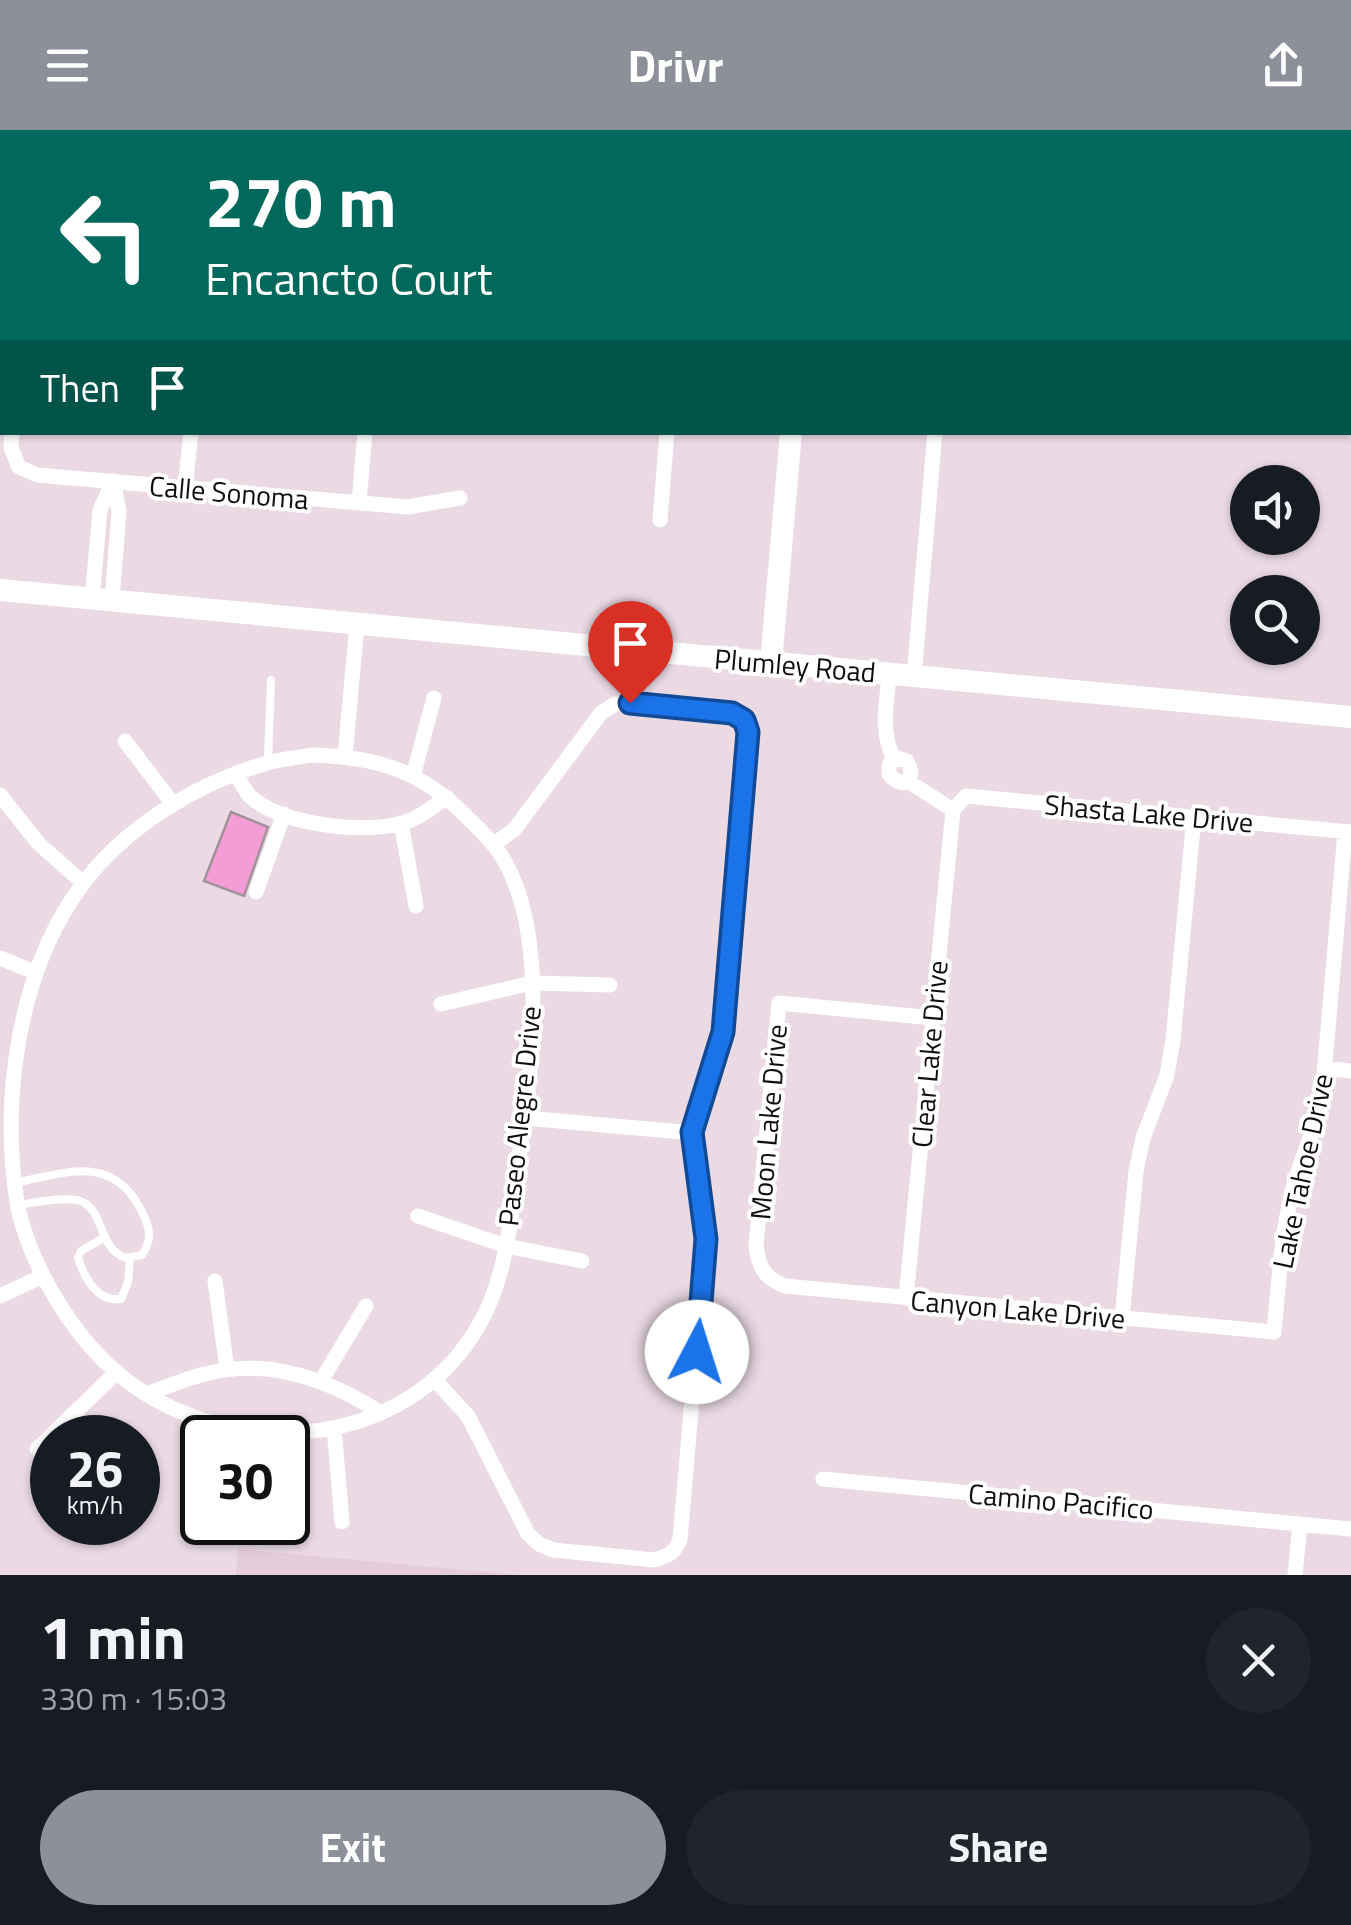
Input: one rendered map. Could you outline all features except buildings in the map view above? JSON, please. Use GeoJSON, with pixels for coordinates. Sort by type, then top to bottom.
{"type":"FeatureCollection","features":[{"type":"Feature","properties":{"kind":"street"},"geometry":{"type":"LineString","coordinates":[[186,488],[191,435]]}},
{"type":"Feature","properties":{"kind":"street"},"geometry":{"type":"LineString","coordinates":[[359,503],[365,435]]}},
{"type":"Feature","properties":{"kind":"street"},"geometry":{"type":"LineString","coordinates":[[660,520],[667,435]]}},
{"type":"Feature","properties":{"kind":"street"},"geometry":{"type":"LineString","coordinates":[[771,663],[791,435]]}},
{"type":"Feature","properties":{"kind":"street"},"geometry":{"type":"LineString","coordinates":[[914,676],[935,435]]}},
{"type":"Feature","properties":{"kind":"street","name":"Calle Sonoma"},"geometry":{"type":"LineString","coordinates":[[12,440],[20,467],[36,475],[408,507],[460,498]]}},
{"type":"Feature","properties":{"kind":"street"},"geometry":{"type":"LineString","coordinates":[[102,600],[118,512],[113,481]]}},
{"type":"Feature","properties":{"kind":"street","name":"Plumley Road"},"geometry":{"type":"LineString","coordinates":[[0,590],[1351,717]]}},
{"type":"Feature","properties":{"kind":"street"},"geometry":{"type":"LineString","coordinates":[[345,756],[357,624]]}},
{"type":"Feature","properties":{"kind":"street"},"geometry":{"type":"LineString","coordinates":[[889,674],[884,729],[893,757],[889,774],[953,810]]}},
{"type":"Feature","properties":{"kind":"street"},"geometry":{"type":"LineString","coordinates":[[413,776],[434,698]]}},
{"type":"Feature","properties":{"kind":"street"},"geometry":{"type":"LineString","coordinates":[[434,1379],[468,1416],[528,1534],[539,1544],[553,1550],[654,1560],[676,1549],[680,1539],[706,1239],[692,1132],[723,1032],[748,732],[744,720],[732,713],[615,704],[602,713],[514,830],[494,844]]}},
{"type":"Feature","properties":{"kind":"street"},"geometry":{"type":"LineString","coordinates":[[125,741],[173,804]]}},
{"type":"Feature","properties":{"kind":"street","name":"Paseo Alegre Drive"},"geometry":{"type":"LineString","coordinates":[[190,1415],[146,1394],[116,1372],[72,1322],[43,1276],[7,1184],[15,1050],[23,1008],[48,940],[83,883],[146,822],[236,773],[268,762],[345,756],[378,762],[447,796],[494,844],[513,877],[525,913],[532,949],[532,983],[525,1118],[506,1246],[481,1323],[464,1349],[402,1403],[334,1428],[310,1432]]}},
{"type":"Feature","properties":{"kind":"street"},"geometry":{"type":"LineString","coordinates":[[236,773],[249,796],[266,808],[316,823],[374,827],[401,824],[420,816],[447,796]]}},
{"type":"Feature","properties":{"kind":"street"},"geometry":{"type":"LineString","coordinates":[[0,795],[38,843],[83,883]]}},
{"type":"Feature","properties":{"kind":"street","name":"Shasta Lake Drive"},"geometry":{"type":"LineString","coordinates":[[953,810],[966,796],[1348,832]]}},
{"type":"Feature","properties":{"kind":"street","name":"Clear Lake Drive"},"geometry":{"type":"LineString","coordinates":[[906,1298],[953,810]]}},
{"type":"Feature","properties":{"kind":"street"},"geometry":{"type":"LineString","coordinates":[[256,892],[284,814]]}},
{"type":"Feature","properties":{"kind":"street"},"geometry":{"type":"LineString","coordinates":[[1122,1318],[1136,1170],[1143,1138],[1167,1074],[1173,1040],[1194,817]]}},
{"type":"Feature","properties":{"kind":"street"},"geometry":{"type":"LineString","coordinates":[[401,824],[416,906]]}},
{"type":"Feature","properties":{"kind":"street","name":"Lake Tahoe Drive"},"geometry":{"type":"LineString","coordinates":[[1274,1332],[1288,1211],[1295,1178],[1317,1124],[1348,832]]}},
{"type":"Feature","properties":{"kind":"street"},"geometry":{"type":"LineString","coordinates":[[0,958],[34,972]]}},
{"type":"Feature","properties":{"kind":"street"},"geometry":{"type":"LineString","coordinates":[[441,1004],[532,983],[610,985]]}},
{"type":"Feature","properties":{"kind":"street","name":"Moon Lake Drive"},"geometry":{"type":"LineString","coordinates":[[764,1274],[756,1245],[779,1003],[933,1018]]}},
{"type":"Feature","properties":{"kind":"street"},"geometry":{"type":"LineString","coordinates":[[1325,1068],[1351,1070]]}},
{"type":"Feature","properties":{"kind":"street"},"geometry":{"type":"LineString","coordinates":[[525,1118],[692,1132]]}},
{"type":"Feature","properties":{"kind":"street"},"geometry":{"type":"LineString","coordinates":[[0,1208],[18,1205]]}},
{"type":"Feature","properties":{"kind":"street"},"geometry":{"type":"LineString","coordinates":[[418,1216],[506,1246],[582,1260]]}},
{"type":"Feature","properties":{"kind":"street","name":"Canyon Lake Drive"},"geometry":{"type":"LineString","coordinates":[[764,1274],[784,1286],[1274,1332]]}},
{"type":"Feature","properties":{"kind":"street"},"geometry":{"type":"LineString","coordinates":[[0,1296],[43,1276]]}},
{"type":"Feature","properties":{"kind":"street"},"geometry":{"type":"LineString","coordinates":[[215,1282],[227,1370]]}},
{"type":"Feature","properties":{"kind":"street"},"geometry":{"type":"LineString","coordinates":[[322,1381],[366,1306]]}},
{"type":"Feature","properties":{"kind":"street"},"geometry":{"type":"LineString","coordinates":[[146,1394],[205,1374],[255,1368],[322,1381],[382,1412]]}},
{"type":"Feature","properties":{"kind":"street"},"geometry":{"type":"LineString","coordinates":[[72,1415],[116,1372]]}},
{"type":"Feature","properties":{"kind":"street"},"geometry":{"type":"LineString","coordinates":[[334,1428],[342,1522]]}},
{"type":"Feature","properties":{"kind":"street","name":"Camino Pacifico"},"geometry":{"type":"LineString","coordinates":[[824,1478],[1351,1529]]}},
{"type":"Feature","properties":{"kind":"street"},"geometry":{"type":"LineString","coordinates":[[1295,1575],[1300,1524]]}},
{"type":"Feature","properties":{"kind":"lane"},"geometry":{"type":"LineString","coordinates":[[268,762],[271,680]]}},
{"type":"Feature","properties":{"kind":"lane"},"geometry":{"type":"LineString","coordinates":[[7,1184],[90,1170],[104,1174],[134,1196],[150,1230],[150,1241],[142,1254],[130,1258],[118,1255],[85,1203],[78,1200],[18,1205]]}},
{"type":"Feature","properties":{"kind":"lane"},"geometry":{"type":"LineString","coordinates":[[105,1237],[81,1251],[78,1258],[92,1287],[102,1297],[122,1298],[130,1258]]}},
{"type":"Feature","properties":{"kind":"shaded area"},"geometry":{"type":"Polygon","coordinates":[[[238,1549],[518,1575],[236,1575],[238,1549]]]}},
{"type":"Feature","properties":{"kind":"route"},"geometry":{"type":"LineString","coordinates":[[630,703],[732,713],[744,720],[748,732],[723,1032],[692,1132],[706,1239],[697,1352]]}}]}
